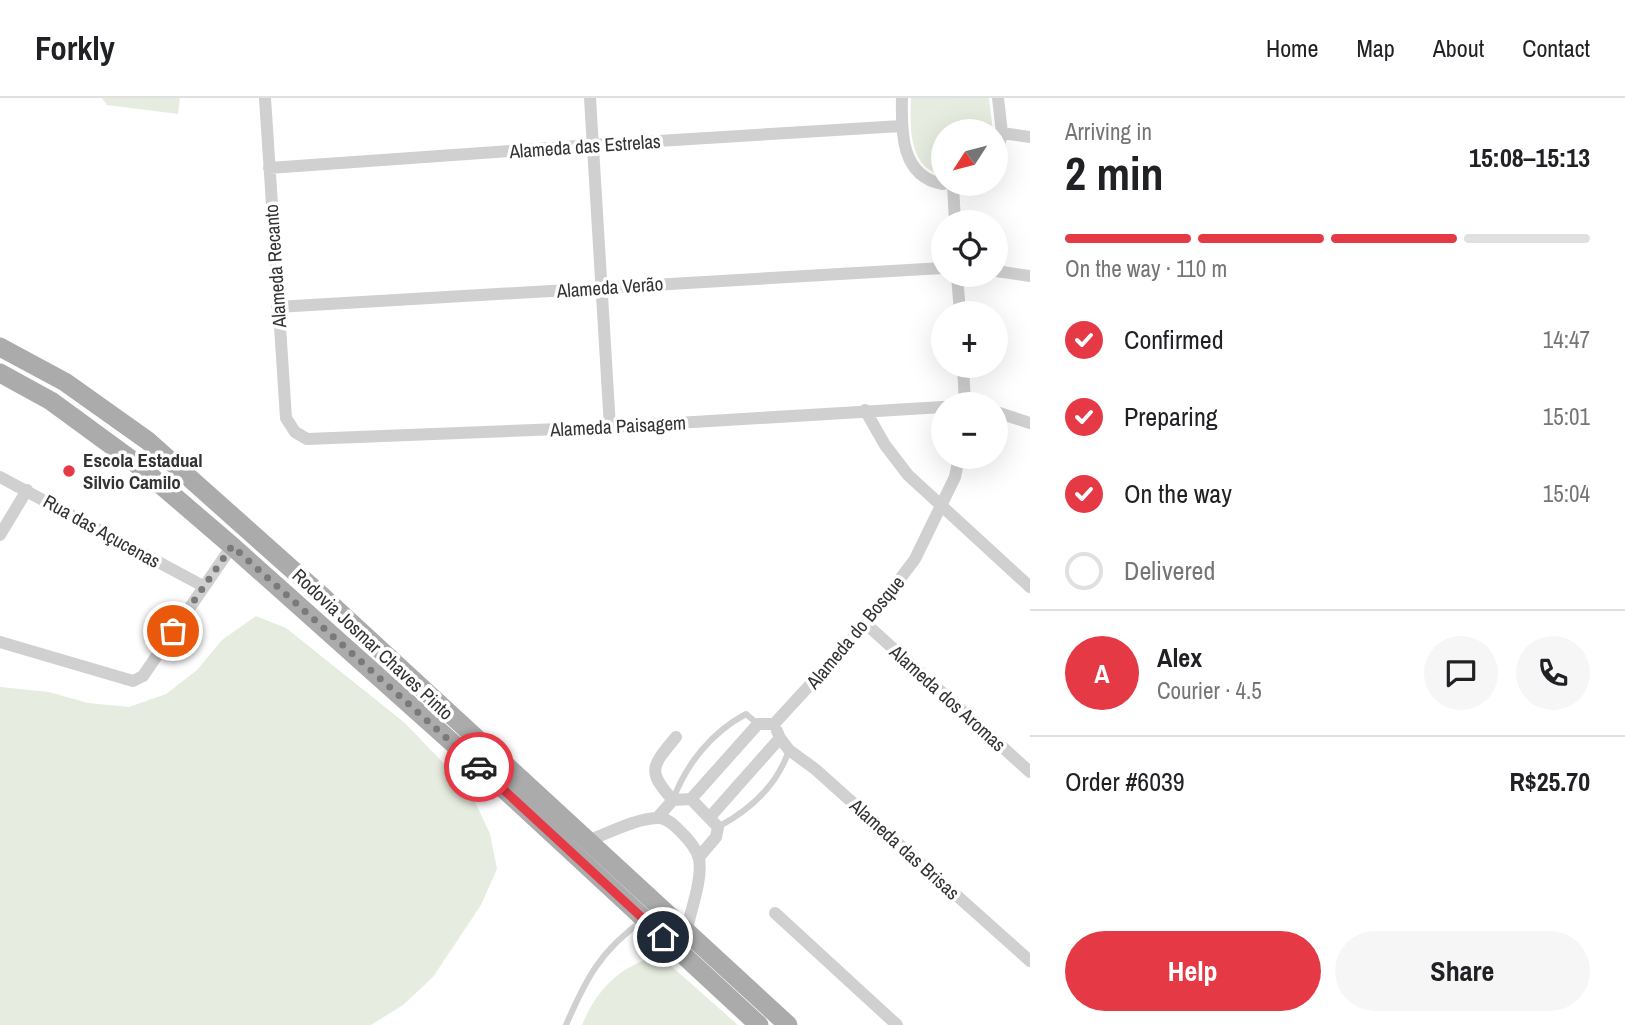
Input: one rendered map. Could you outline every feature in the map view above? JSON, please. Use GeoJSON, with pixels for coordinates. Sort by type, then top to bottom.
{"type":"FeatureCollection","features":[{"type":"Feature","properties":{"kind":"main road","name":"Rodovia Josmar Chaves Pinto"},"geometry":{"type":"LineString","coordinates":[[0,347],[65,382],[148,441],[322,596],[788,1025]]}},
{"type":"Feature","properties":{"kind":"main road","name":"Rodovia Josmar Chaves Pinto"},"geometry":{"type":"LineString","coordinates":[[0,373],[51,401],[133,461],[493,779],[760,1025]]}},
{"type":"Feature","properties":{"kind":"main road"},"geometry":{"type":"LineString","coordinates":[[307,614],[322,596]]}},
{"type":"Feature","properties":{"kind":"street","name":"Alameda Recanto"},"geometry":{"type":"LineString","coordinates":[[265,98],[286,418],[295,432]]}},
{"type":"Feature","properties":{"kind":"street"},"geometry":{"type":"LineString","coordinates":[[590,98],[610,427]]}},
{"type":"Feature","properties":{"kind":"street"},"geometry":{"type":"LineString","coordinates":[[902,98],[901,126],[909,159],[918,173],[931,180]]}},
{"type":"Feature","properties":{"kind":"street"},"geometry":{"type":"LineString","coordinates":[[998,98],[1000,119]]}},
{"type":"Feature","properties":{"kind":"street","name":"Alameda das Estrelas"},"geometry":{"type":"LineString","coordinates":[[269,168],[901,126]]}},
{"type":"Feature","properties":{"kind":"street"},"geometry":{"type":"LineString","coordinates":[[1008,134],[1030,137]]}},
{"type":"Feature","properties":{"kind":"street","name":"Alameda Verão"},"geometry":{"type":"LineString","coordinates":[[277,307],[931,269]]}},
{"type":"Feature","properties":{"kind":"street"},"geometry":{"type":"LineString","coordinates":[[1008,273],[1030,276]]}},
{"type":"Feature","properties":{"kind":"street","name":"Alameda Paisagem"},"geometry":{"type":"LineString","coordinates":[[295,432],[307,439],[610,427],[931,407]]}},
{"type":"Feature","properties":{"kind":"street"},"geometry":{"type":"LineString","coordinates":[[866,410],[885,445],[908,475],[1030,587]]}},
{"type":"Feature","properties":{"kind":"street"},"geometry":{"type":"LineString","coordinates":[[1008,416],[1030,423]]}},
{"type":"Feature","properties":{"kind":"street","name":"Alameda do Bosque"},"geometry":{"type":"LineString","coordinates":[[774,724],[866,624],[915,559],[957,469]]}},
{"type":"Feature","properties":{"kind":"street","name":"Rua das Açucenas"},"geometry":{"type":"LineString","coordinates":[[0,477],[203,586]]}},
{"type":"Feature","properties":{"kind":"street"},"geometry":{"type":"LineString","coordinates":[[0,535],[27,490]]}},
{"type":"Feature","properties":{"kind":"street"},"geometry":{"type":"LineString","coordinates":[[0,642],[134,681],[143,676],[232,546]]}},
{"type":"Feature","properties":{"kind":"street","name":"Alameda dos Aromas"},"geometry":{"type":"LineString","coordinates":[[866,624],[1030,772]]}},
{"type":"Feature","properties":{"kind":"street"},"geometry":{"type":"LineString","coordinates":[[657,818],[673,800],[691,799],[758,724],[774,724]]}},
{"type":"Feature","properties":{"kind":"street","name":"Alameda das Brisas"},"geometry":{"type":"LineString","coordinates":[[774,724],[789,750],[815,769],[1030,961]]}},
{"type":"Feature","properties":{"kind":"street"},"geometry":{"type":"LineString","coordinates":[[673,800],[659,785],[654,776],[654,768],[657,760],[676,737]]}},
{"type":"Feature","properties":{"kind":"street"},"geometry":{"type":"LineString","coordinates":[[714,822],[780,737]]}},
{"type":"Feature","properties":{"kind":"street"},"geometry":{"type":"LineString","coordinates":[[691,799],[714,822],[716,837],[699,857]]}},
{"type":"Feature","properties":{"kind":"street"},"geometry":{"type":"LineString","coordinates":[[587,841],[657,818],[666,819],[678,828],[699,857],[699,875],[686,933]]}},
{"type":"Feature","properties":{"kind":"street"},"geometry":{"type":"LineString","coordinates":[[775,913],[897,1025]]}},
{"type":"Feature","properties":{"kind":"lane"},"geometry":{"type":"LineString","coordinates":[[673,800],[684,772],[715,735],[746,713],[758,724]]}},
{"type":"Feature","properties":{"kind":"lane"},"geometry":{"type":"LineString","coordinates":[[714,822],[739,816],[761,797],[784,766],[789,750]]}},
{"type":"Feature","properties":{"kind":"lane"},"geometry":{"type":"LineString","coordinates":[[566,1025],[599,959],[618,937],[643,919]]}},
{"type":"Feature","properties":{"kind":"shaded area"},"geometry":{"type":"Polygon","coordinates":[[[102,98],[180,98],[178,114],[107,105],[102,98]]]}},
{"type":"Feature","properties":{"kind":"shaded area"},"geometry":{"type":"Polygon","coordinates":[[[911,98],[989,98],[992,119],[931,119],[931,170],[917,155],[911,121],[911,98]]]}},
{"type":"Feature","properties":{"kind":"shaded area"},"geometry":{"type":"Polygon","coordinates":[[[256,616],[286,628],[405,723],[470,791],[490,834],[497,869],[481,905],[433,977],[403,1005],[371,1025],[0,1025],[0,687],[49,692],[88,703],[129,707],[166,694],[197,670],[222,640],[256,616]]]}},
{"type":"Feature","properties":{"kind":"shaded area"},"geometry":{"type":"Polygon","coordinates":[[[659,955],[738,1025],[582,1025],[595,1000],[612,980],[633,965],[659,955]]]}},
{"type":"Feature","properties":{"kind":"way so far"},"geometry":{"type":"LineString","coordinates":[[173,631],[232,546],[479,767]]}},
{"type":"Feature","properties":{"kind":"place","name":"Escola Estadual Silvio Camilo"},"geometry":{"type":"Point","coordinates":[69,471]}},
{"type":"Feature","properties":{"kind":"route"},"geometry":{"type":"LineString","coordinates":[[479,767],[663,937]]}}]}
